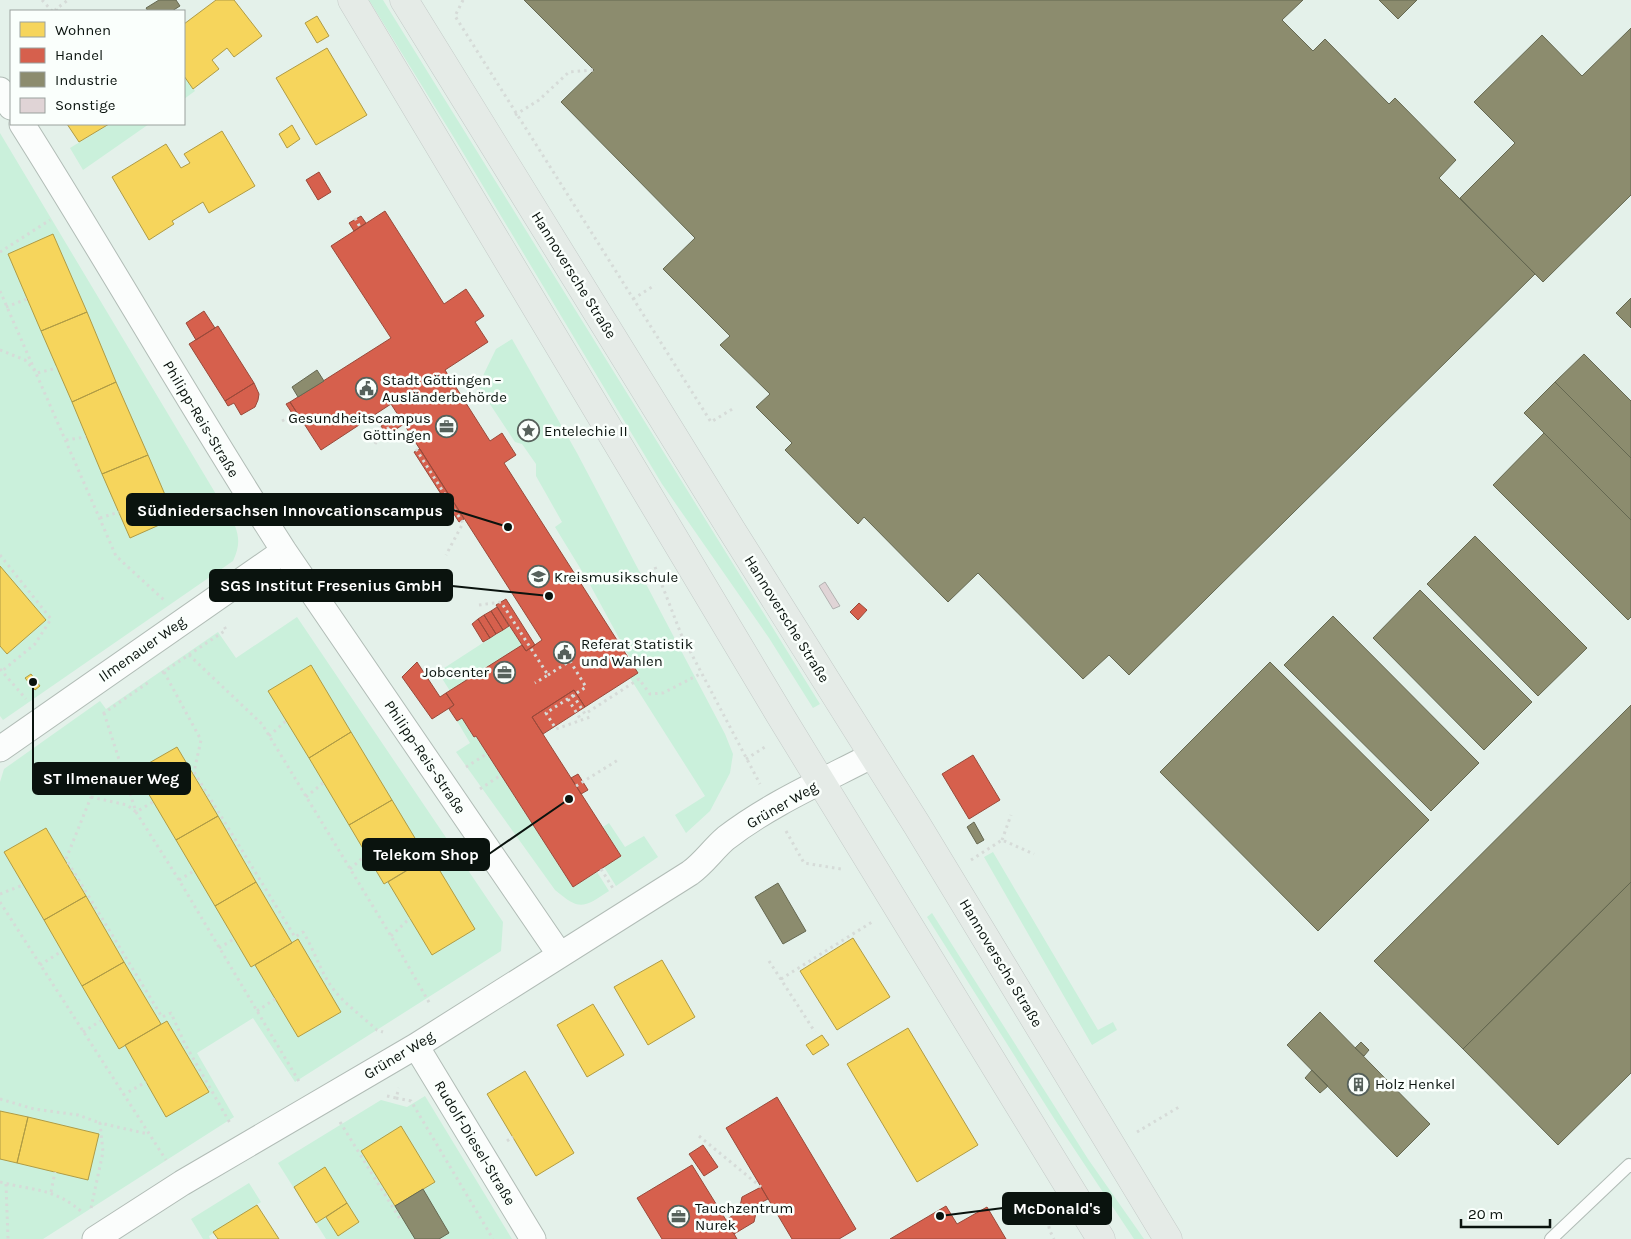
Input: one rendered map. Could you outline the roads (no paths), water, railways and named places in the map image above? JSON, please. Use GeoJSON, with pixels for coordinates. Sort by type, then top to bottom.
{"type":"FeatureCollection","features":[{"type":"Feature","properties":{"kind":"main road"},"geometry":{"type":"LineString","coordinates":[[352,0],[826,789],[1101,1239]]}},
{"type":"Feature","properties":{"kind":"main road","name":"Hannoversche Straße"},"geometry":{"type":"LineString","coordinates":[[404,0],[877,762],[1168,1239]]}},
{"type":"Feature","properties":{"kind":"street"},"geometry":{"type":"LineString","coordinates":[[0,90],[10,106]]}},
{"type":"Feature","properties":{"kind":"street","name":"Philipp-Reis-Straße"},"geometry":{"type":"LineString","coordinates":[[23,125],[74,206],[214,442],[284,551],[560,955]]}},
{"type":"Feature","properties":{"kind":"street","name":"Ilmenauer Weg"},"geometry":{"type":"LineString","coordinates":[[0,749],[284,551]]}},
{"type":"Feature","properties":{"kind":"street","name":"Grüner Weg"},"geometry":{"type":"LineString","coordinates":[[95,1231],[182,1184],[416,1046],[699,866],[725,839],[773,807],[826,789],[877,762]]}},
{"type":"Feature","properties":{"kind":"street","name":"Rudolf-Diesel-Straße"},"geometry":{"type":"LineString","coordinates":[[416,1046],[533,1239]]}},
{"type":"Feature","properties":{"kind":"lane"},"geometry":{"type":"LineString","coordinates":[[1551,1239],[1629,1165],[1631,1166]]}},
{"type":"Feature","properties":{"kind":"place","name":"Stadt Göttingen – Ausländerbehörde"},"geometry":{"type":"Point","coordinates":[366,389]}},
{"type":"Feature","properties":{"kind":"place","name":"Gesundheitscampus Göttingen"},"geometry":{"type":"Point","coordinates":[447,427]}},
{"type":"Feature","properties":{"kind":"place","name":"Entelechie II"},"geometry":{"type":"Point","coordinates":[528,431]}},
{"type":"Feature","properties":{"kind":"place","name":"Südniedersachsen Innovcationscampus"},"geometry":{"type":"Point","coordinates":[508,527]}},
{"type":"Feature","properties":{"kind":"place","name":"Kreismusikschule"},"geometry":{"type":"Point","coordinates":[538,577]}},
{"type":"Feature","properties":{"kind":"place","name":"SGS Institut Fresenius GmbH"},"geometry":{"type":"Point","coordinates":[549,596]}},
{"type":"Feature","properties":{"kind":"place","name":"Referat Statistik und Wahlen"},"geometry":{"type":"Point","coordinates":[565,653]}},
{"type":"Feature","properties":{"kind":"place","name":"Jobcenter"},"geometry":{"type":"Point","coordinates":[505,672]}},
{"type":"Feature","properties":{"kind":"place","name":"ST Ilmenauer Weg"},"geometry":{"type":"Point","coordinates":[33,682]}},
{"type":"Feature","properties":{"kind":"place","name":"Telekom Shop"},"geometry":{"type":"Point","coordinates":[569,799]}},
{"type":"Feature","properties":{"kind":"place","name":"Holz Henkel"},"geometry":{"type":"Point","coordinates":[1359,1084]}},
{"type":"Feature","properties":{"kind":"place","name":"McDonald's"},"geometry":{"type":"Point","coordinates":[940,1216]}},
{"type":"Feature","properties":{"kind":"place","name":"Tauchzentrum Nurek"},"geometry":{"type":"Point","coordinates":[679,1217]}}]}
